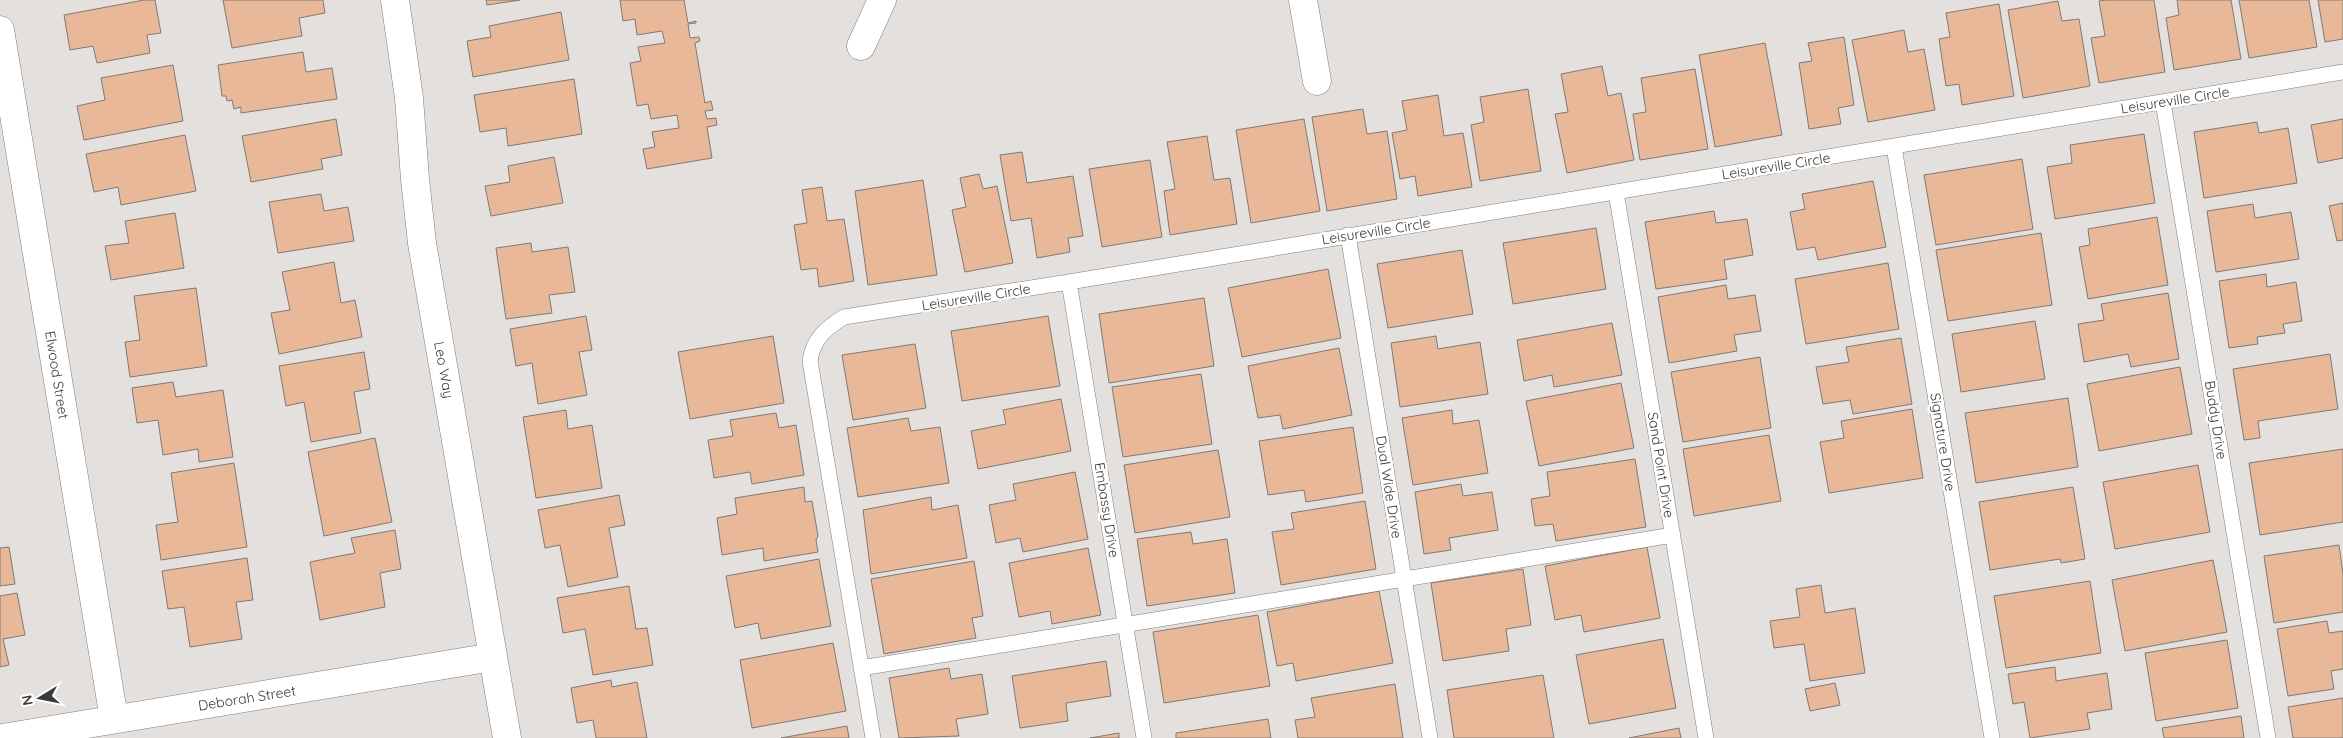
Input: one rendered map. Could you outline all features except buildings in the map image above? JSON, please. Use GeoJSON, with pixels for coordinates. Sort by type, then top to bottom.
{"type":"FeatureCollection","features":[{"type":"Feature","properties":{"kind":"street","name":"Leo Way"},"geometry":{"type":"LineString","coordinates":[[395,0],[409,98],[422,243],[507,738]]}},
{"type":"Feature","properties":{"kind":"street"},"geometry":{"type":"LineString","coordinates":[[861,46],[882,0]]}},
{"type":"Feature","properties":{"kind":"street"},"geometry":{"type":"LineString","coordinates":[[1303,0],[1317,81]]}},
{"type":"Feature","properties":{"kind":"street","name":"Elwood Street"},"geometry":{"type":"LineString","coordinates":[[0,30],[114,719]]}},
{"type":"Feature","properties":{"kind":"street","name":"Deborah Street"},"geometry":{"type":"LineString","coordinates":[[2,738],[493,658]]}},
{"type":"Feature","properties":{"kind":"lane","name":"Leisureville Circle"},"geometry":{"type":"LineString","coordinates":[[873,738],[811,374],[812,349],[820,334],[844,317],[1069,282],[2343,72]]}},
{"type":"Feature","properties":{"kind":"lane","name":"Buddy Drive"},"geometry":{"type":"LineString","coordinates":[[2164,102],[2268,738]]}},
{"type":"Feature","properties":{"kind":"lane","name":"Signature Drive"},"geometry":{"type":"LineString","coordinates":[[1894,147],[1992,738]]}},
{"type":"Feature","properties":{"kind":"lane","name":"Sand Point Drive"},"geometry":{"type":"LineString","coordinates":[[1616,192],[1706,738]]}},
{"type":"Feature","properties":{"kind":"lane","name":"Dual Wide Drive"},"geometry":{"type":"LineString","coordinates":[[1348,235],[1430,738]]}},
{"type":"Feature","properties":{"kind":"lane","name":"Embassy Drive"},"geometry":{"type":"LineString","coordinates":[[1069,282],[1144,738]]}},
{"type":"Feature","properties":{"kind":"lane"},"geometry":{"type":"LineString","coordinates":[[861,668],[1672,535]]}}]}
